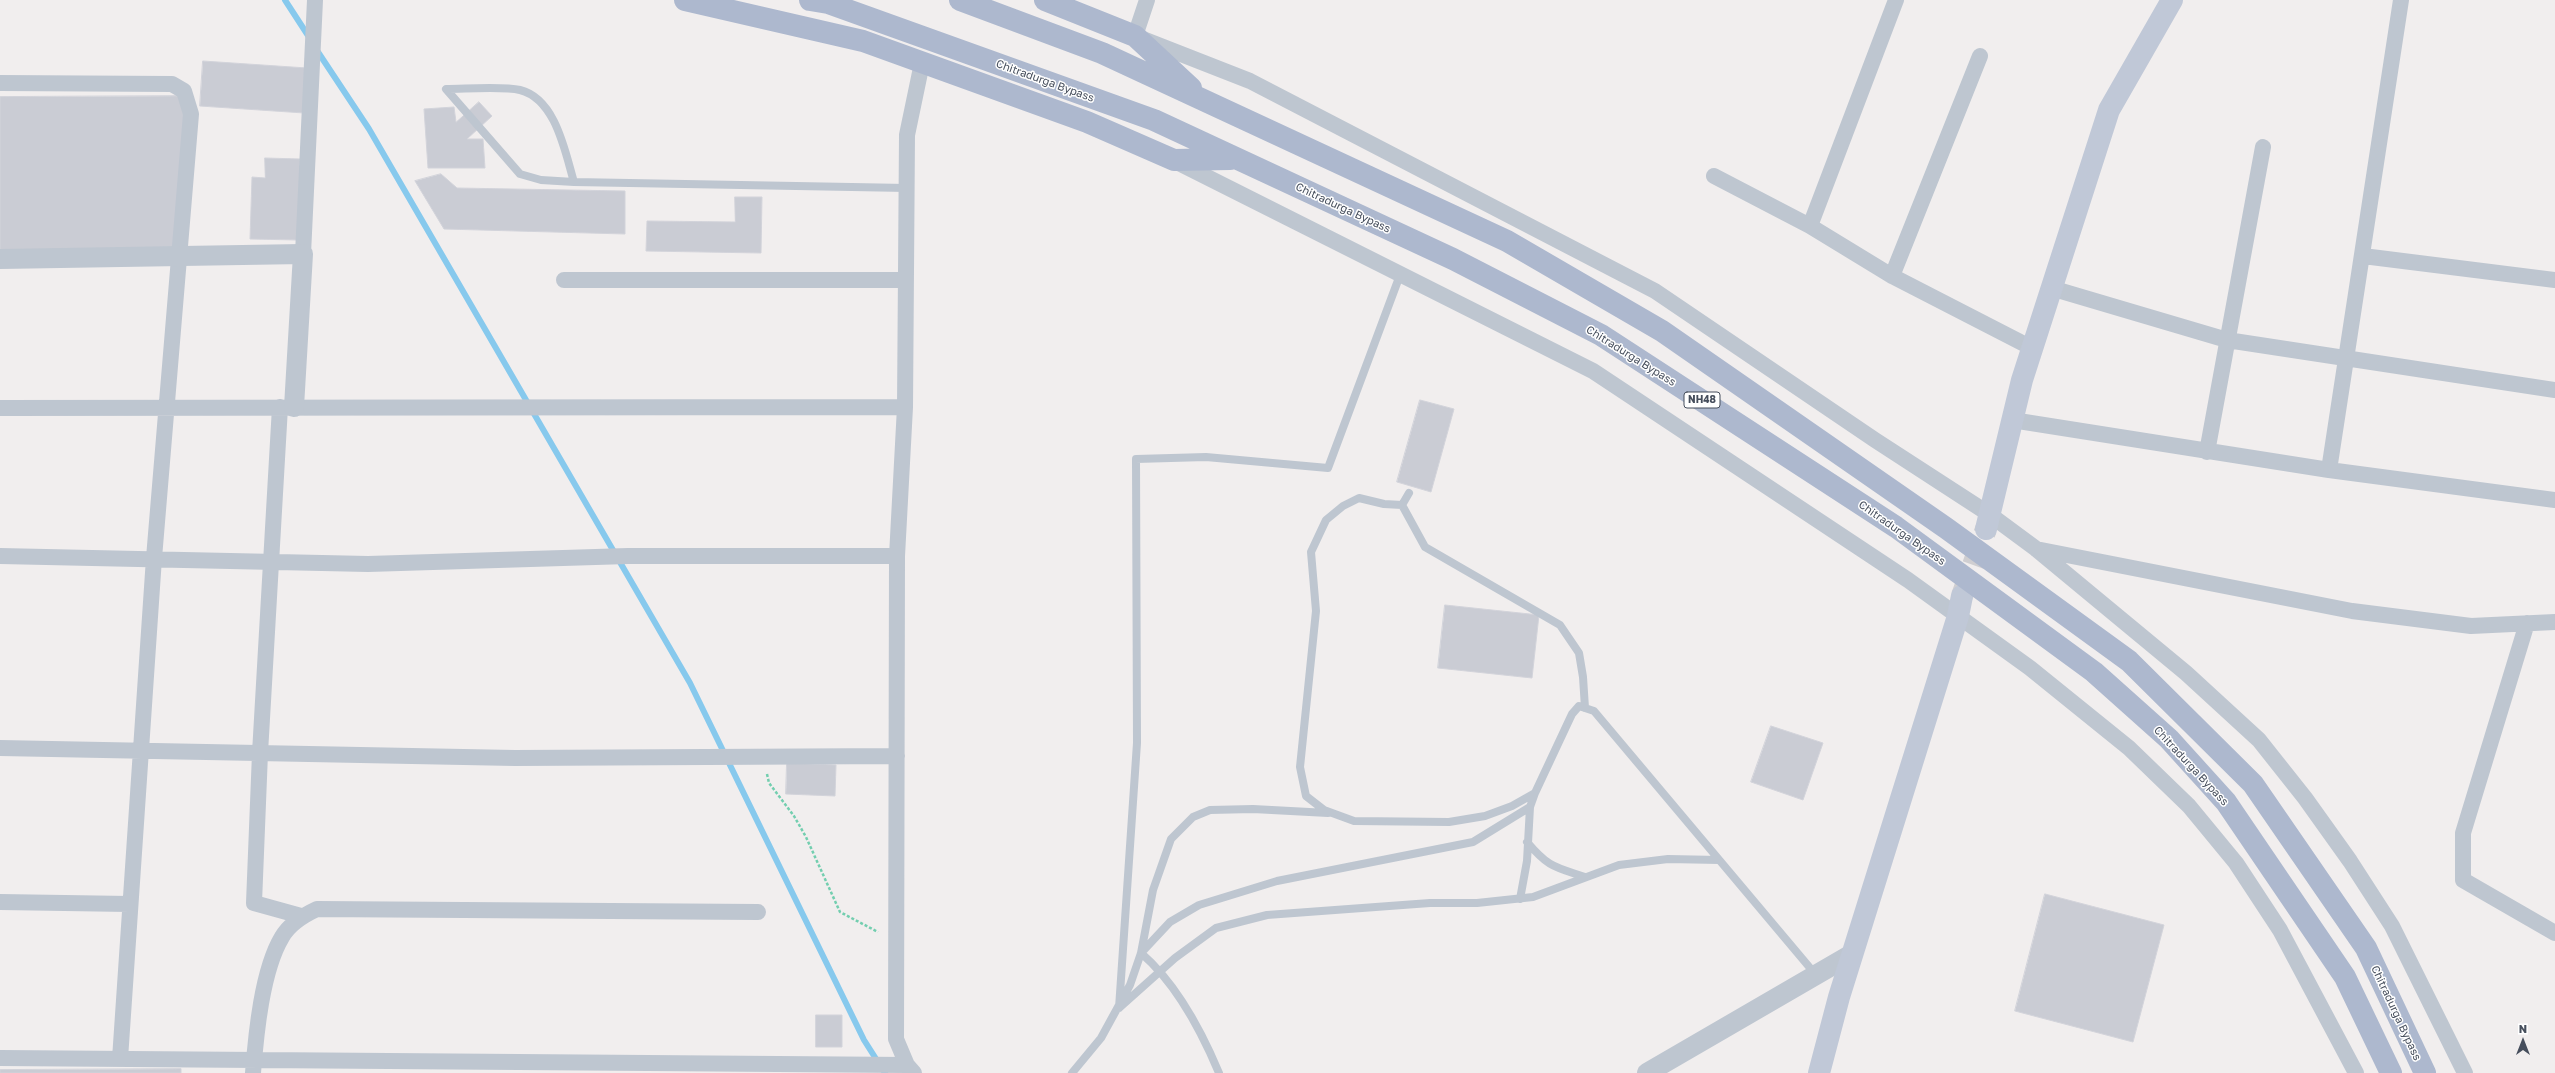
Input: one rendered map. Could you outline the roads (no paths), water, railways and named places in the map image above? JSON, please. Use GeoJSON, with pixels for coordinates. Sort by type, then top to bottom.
{"type":"FeatureCollection","features":[{"type":"Feature","properties":{"kind":"main road"},"geometry":{"type":"LineString","coordinates":[[685,0],[863,41],[1087,122],[1174,160],[1235,159]]}},
{"type":"Feature","properties":{"kind":"main road","name":"Chitradurga Bypass"},"geometry":{"type":"LineString","coordinates":[[810,0],[828,3],[1154,120],[1235,159],[1453,259],[1601,335],[1896,527],[2094,672],[2169,739],[2226,802],[2345,978],[2391,1073]]}},
{"type":"Feature","properties":{"kind":"main road","name":"Chitradurga Bypass"},"geometry":{"type":"LineString","coordinates":[[960,0],[1102,53],[1507,241],[1662,331],[1946,528],[2128,661],[2253,784],[2366,948],[2425,1073]]}},
{"type":"Feature","properties":{"kind":"main road"},"geometry":{"type":"LineString","coordinates":[[1045,0],[1135,36],[1205,101]]}},
{"type":"Feature","properties":{"kind":"main road"},"geometry":{"type":"LineString","coordinates":[[1987,521],[2012,420],[2032,348],[2109,110],[2172,0]]}},
{"type":"Feature","properties":{"kind":"main road"},"geometry":{"type":"LineString","coordinates":[[1819,1073],[1852,954],[1960,606]]}},
{"type":"Feature","properties":{"kind":"street"},"geometry":{"type":"LineString","coordinates":[[301,916],[254,903],[270,561],[303,254],[315,0]]}},
{"type":"Feature","properties":{"kind":"street"},"geometry":{"type":"LineString","coordinates":[[1148,0],[1135,36],[1250,81],[1655,291],[1875,440],[1987,521],[2035,548],[2186,673],[2259,740],[2305,798],[2350,861],[2392,926],[2465,1073]]}},
{"type":"Feature","properties":{"kind":"street"},"geometry":{"type":"LineString","coordinates":[[1810,226],[1896,0]]}},
{"type":"Feature","properties":{"kind":"street"},"geometry":{"type":"LineString","coordinates":[[2330,470],[2348,359],[2401,0]]}},
{"type":"Feature","properties":{"kind":"street"},"geometry":{"type":"LineString","coordinates":[[1892,276],[1980,56]]}},
{"type":"Feature","properties":{"kind":"street"},"geometry":{"type":"LineString","coordinates":[[0,1058],[120,1059],[253,1067],[910,1069],[896,1039],[897,556],[905,407],[907,135],[922,63]]}},
{"type":"Feature","properties":{"kind":"street"},"geometry":{"type":"LineString","coordinates":[[0,83],[172,84],[184,91],[191,114],[191,131],[154,558],[129,904],[120,1059]]}},
{"type":"Feature","properties":{"kind":"street"},"geometry":{"type":"LineString","coordinates":[[2207,452],[2263,147]]}},
{"type":"Feature","properties":{"kind":"street"},"geometry":{"type":"LineString","coordinates":[[1174,160],[1593,371],[1960,606],[2030,668],[2130,748],[2189,806],[2236,863],[2280,930],[2356,1073]]}},
{"type":"Feature","properties":{"kind":"street"},"geometry":{"type":"LineString","coordinates":[[1714,176],[1810,226],[1892,276],[2032,348]]}},
{"type":"Feature","properties":{"kind":"street"},"geometry":{"type":"LineString","coordinates":[[0,259],[303,254]]}},
{"type":"Feature","properties":{"kind":"street"},"geometry":{"type":"LineString","coordinates":[[2363,256],[2555,280]]}},
{"type":"Feature","properties":{"kind":"street"},"geometry":{"type":"LineString","coordinates":[[564,280],[906,280]]}},
{"type":"Feature","properties":{"kind":"street"},"geometry":{"type":"LineString","coordinates":[[2051,288],[2227,340],[2555,390]]}},
{"type":"Feature","properties":{"kind":"street"},"geometry":{"type":"LineString","coordinates":[[0,408],[905,407]]}},
{"type":"Feature","properties":{"kind":"street"},"geometry":{"type":"LineString","coordinates":[[2012,420],[2207,452],[2555,500]]}},
{"type":"Feature","properties":{"kind":"street"},"geometry":{"type":"LineString","coordinates":[[2035,548],[2352,611],[2471,626],[2555,622]]}},
{"type":"Feature","properties":{"kind":"street"},"geometry":{"type":"LineString","coordinates":[[0,556],[154,558],[368,564],[628,556],[897,556]]}},
{"type":"Feature","properties":{"kind":"street"},"geometry":{"type":"LineString","coordinates":[[2528,623],[2463,833],[2463,880],[2555,933]]}},
{"type":"Feature","properties":{"kind":"street"},"geometry":{"type":"LineString","coordinates":[[0,748],[515,758],[897,756]]}},
{"type":"Feature","properties":{"kind":"street"},"geometry":{"type":"LineString","coordinates":[[0,902],[129,904]]}},
{"type":"Feature","properties":{"kind":"street"},"geometry":{"type":"LineString","coordinates":[[253,1067],[272,956],[282,935],[301,916],[317,909],[758,912]]}},
{"type":"Feature","properties":{"kind":"street"},"geometry":{"type":"LineString","coordinates":[[1647,1073],[1852,954]]}},
{"type":"Feature","properties":{"kind":"lane"},"geometry":{"type":"LineString","coordinates":[[574,182],[554,123],[544,107],[533,96],[520,90],[446,88],[520,174],[542,180],[574,182],[907,188]]}},
{"type":"Feature","properties":{"kind":"lane"},"geometry":{"type":"LineString","coordinates":[[1119,1008],[1137,743],[1136,459],[1206,457],[1328,468],[1400,275]]}},
{"type":"Feature","properties":{"kind":"lane"},"geometry":{"type":"LineString","coordinates":[[1402,505],[1409,493]]}},
{"type":"Feature","properties":{"kind":"lane"},"geometry":{"type":"LineString","coordinates":[[1402,505],[1384,504],[1359,498],[1343,506],[1326,520],[1311,552],[1316,611],[1300,767],[1306,796],[1324,810],[1354,821],[1449,822],[1485,816],[1512,806],[1535,793]]}},
{"type":"Feature","properties":{"kind":"lane"},"geometry":{"type":"LineString","coordinates":[[1402,505],[1424,547],[1560,625],[1578,653],[1583,677],[1585,708]]}},
{"type":"Feature","properties":{"kind":"lane"},"geometry":{"type":"LineString","coordinates":[[1520,898],[1527,861],[1530,807],[1535,793],[1572,714],[1579,706],[1594,711],[1816,975]]}},
{"type":"Feature","properties":{"kind":"lane"},"geometry":{"type":"LineString","coordinates":[[1141,953],[1170,922],[1199,905],[1277,882],[1474,842],[1530,807]]}},
{"type":"Feature","properties":{"kind":"lane"},"geometry":{"type":"LineString","coordinates":[[1072,1073],[1101,1038],[1119,1008],[1130,985],[1141,953],[1153,890],[1171,839],[1193,817],[1210,810],[1225,809],[1332,813]]}},
{"type":"Feature","properties":{"kind":"lane"},"geometry":{"type":"LineString","coordinates":[[1527,842],[1543,861],[1561,870],[1585,878]]}},
{"type":"Feature","properties":{"kind":"lane"},"geometry":{"type":"LineString","coordinates":[[1119,1008],[1161,970],[1216,928],[1267,915],[1430,903],[1477,903],[1532,897],[1619,865],[1668,859],[1719,860]]}},
{"type":"Feature","properties":{"kind":"lane"},"geometry":{"type":"LineString","coordinates":[[1141,953],[1161,970],[1205,1038],[1219,1073]]}},
{"type":"Feature","properties":{"kind":"waterway"},"geometry":{"type":"LineString","coordinates":[[285,0],[309,37]]}},
{"type":"Feature","properties":{"kind":"waterway"},"geometry":{"type":"LineString","coordinates":[[316,49],[369,129],[690,683],[864,1040],[885,1073]]}},
{"type":"Feature","properties":{"kind":"tunnel"},"geometry":{"type":"LineString","coordinates":[[1962,596],[1986,529]]}}]}
